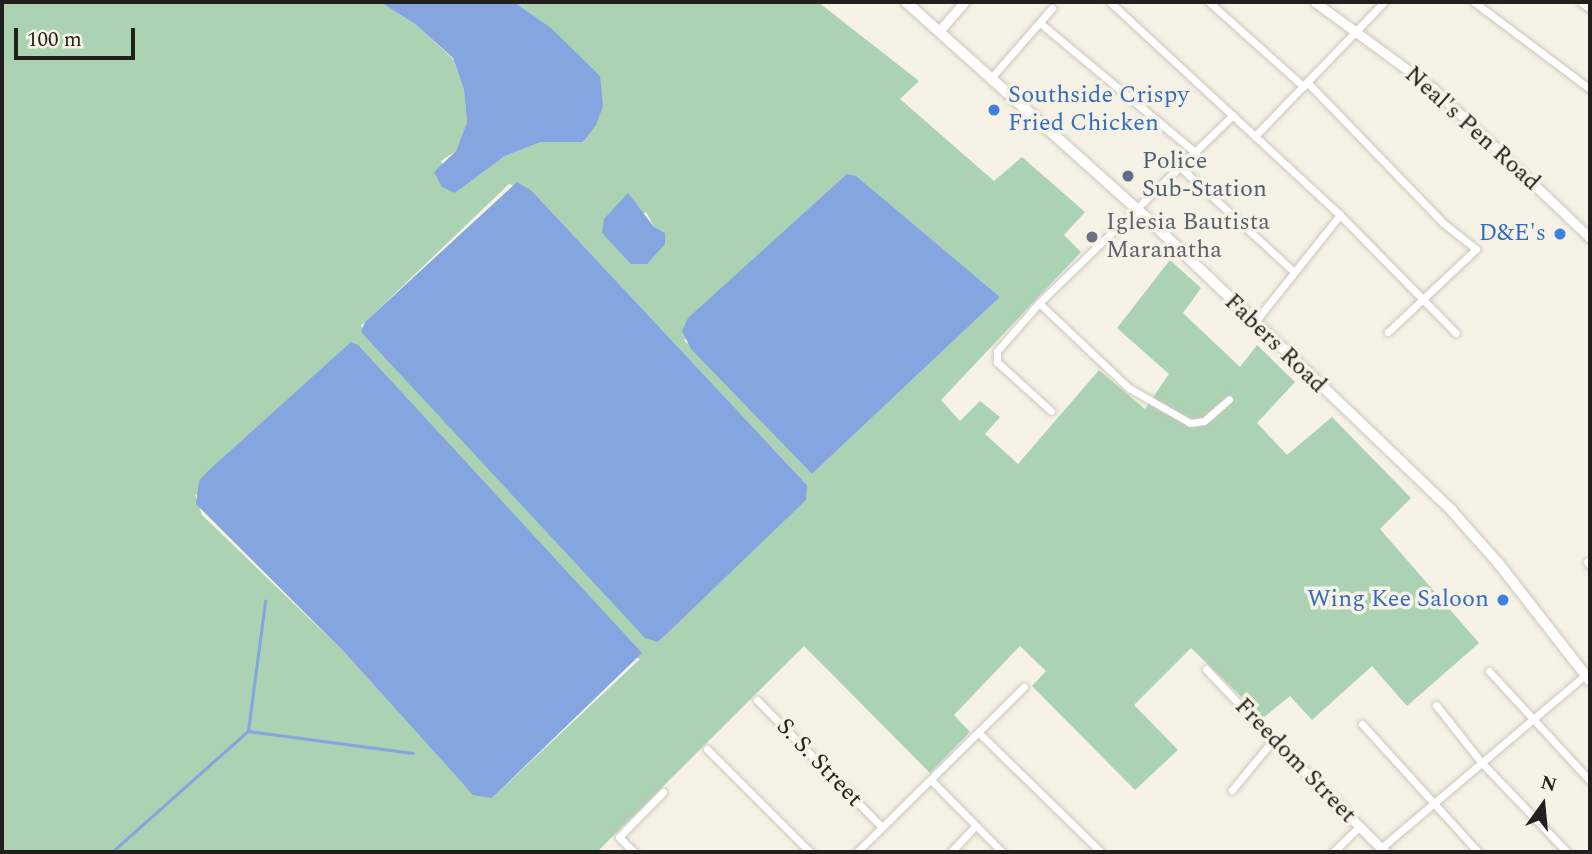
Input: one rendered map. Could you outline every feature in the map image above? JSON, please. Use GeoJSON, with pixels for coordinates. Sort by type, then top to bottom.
{"type":"FeatureCollection","features":[{"type":"Feature","properties":{"kind":"main road","name":"Fabers Road"},"geometry":{"type":"LineString","coordinates":[[906,2],[1139,211],[1477,537],[1587,678]]}},
{"type":"Feature","properties":{"kind":"street"},"geometry":{"type":"LineString","coordinates":[[940,30],[964,2]]}},
{"type":"Feature","properties":{"kind":"street"},"geometry":{"type":"LineString","coordinates":[[1110,2],[1340,215],[1456,333]]}},
{"type":"Feature","properties":{"kind":"street"},"geometry":{"type":"LineString","coordinates":[[1209,2],[1306,85],[1443,223],[1476,249],[1388,332]]}},
{"type":"Feature","properties":{"kind":"street","name":"Neal's Pen Road"},"geometry":{"type":"LineString","coordinates":[[1315,2],[1445,98],[1590,238]]}},
{"type":"Feature","properties":{"kind":"street"},"geometry":{"type":"LineString","coordinates":[[1255,136],[1358,33],[1384,2]]}},
{"type":"Feature","properties":{"kind":"street"},"geometry":{"type":"LineString","coordinates":[[1474,2],[1590,89]]}},
{"type":"Feature","properties":{"kind":"street"},"geometry":{"type":"LineString","coordinates":[[1581,2],[1590,9]]}},
{"type":"Feature","properties":{"kind":"street"},"geometry":{"type":"LineString","coordinates":[[991,78],[1052,8]]}},
{"type":"Feature","properties":{"kind":"street"},"geometry":{"type":"LineString","coordinates":[[1040,23],[1196,153]]}},
{"type":"Feature","properties":{"kind":"street"},"geometry":{"type":"LineString","coordinates":[[1051,411],[995,358],[1000,346],[1040,303],[1139,211],[1233,115]]}},
{"type":"Feature","properties":{"kind":"street"},"geometry":{"type":"LineString","coordinates":[[1181,168],[1294,272]]}},
{"type":"Feature","properties":{"kind":"street"},"geometry":{"type":"LineString","coordinates":[[1254,323],[1340,215]]}},
{"type":"Feature","properties":{"kind":"street"},"geometry":{"type":"LineString","coordinates":[[1040,303],[1129,388],[1190,424],[1204,421],[1230,399]]}},
{"type":"Feature","properties":{"kind":"street","name":"Freedom Street"},"geometry":{"type":"LineString","coordinates":[[1206,668],[1273,740],[1383,850]]}},
{"type":"Feature","properties":{"kind":"street"},"geometry":{"type":"LineString","coordinates":[[1489,671],[1590,781]]}},
{"type":"Feature","properties":{"kind":"street"},"geometry":{"type":"LineString","coordinates":[[1383,850],[1431,801],[1587,678]]}},
{"type":"Feature","properties":{"kind":"street"},"geometry":{"type":"LineString","coordinates":[[858,852],[881,826],[1024,687]]}},
{"type":"Feature","properties":{"kind":"street","name":"S. S. Street"},"geometry":{"type":"LineString","coordinates":[[757,700],[881,826]]}},
{"type":"Feature","properties":{"kind":"street"},"geometry":{"type":"LineString","coordinates":[[1436,705],[1480,762],[1567,852]]}},
{"type":"Feature","properties":{"kind":"street"},"geometry":{"type":"LineString","coordinates":[[1362,724],[1478,852]]}},
{"type":"Feature","properties":{"kind":"street"},"geometry":{"type":"LineString","coordinates":[[979,733],[1101,852]]}},
{"type":"Feature","properties":{"kind":"street"},"geometry":{"type":"LineString","coordinates":[[1233,790],[1273,740]]}},
{"type":"Feature","properties":{"kind":"street"},"geometry":{"type":"LineString","coordinates":[[707,749],[810,852]]}},
{"type":"Feature","properties":{"kind":"street"},"geometry":{"type":"LineString","coordinates":[[931,780],[1002,852]]}},
{"type":"Feature","properties":{"kind":"street"},"geometry":{"type":"LineString","coordinates":[[634,852],[619,837],[663,792]]}},
{"type":"Feature","properties":{"kind":"street"},"geometry":{"type":"LineString","coordinates":[[951,852],[975,826]]}},
{"type":"Feature","properties":{"kind":"street"},"geometry":{"type":"LineString","coordinates":[[1333,852],[1360,827]]}},
{"type":"Feature","properties":{"kind":"green space"},"geometry":{"type":"Polygon","coordinates":[[[2,2],[380,2],[415,24],[453,59],[464,90],[467,122],[456,151],[441,161],[455,193],[505,156],[541,142],[584,142],[550,27],[514,2],[818,2],[919,81],[900,99],[994,181],[1022,157],[1085,212],[1064,235],[1081,252],[941,400],[960,421],[980,401],[1000,417],[985,434],[1018,464],[1099,370],[1145,409],[1169,374],[1117,328],[1170,260],[1201,288],[1183,313],[1240,367],[1257,345],[1295,382],[1257,423],[1287,455],[1332,417],[1411,498],[1380,529],[1479,643],[1407,706],[1372,666],[1312,720],[1290,696],[1263,718],[1191,648],[1134,705],[1178,750],[1135,790],[1032,686],[1046,671],[1020,646],[954,715],[970,732],[930,773],[804,646],[597,852],[2,852],[2,2]],[[855,176],[684,340],[812,474],[1000,297],[855,176]],[[509,184],[361,326],[658,642],[807,485],[532,191],[509,184]],[[646,212],[602,233],[614,245],[654,227],[646,212]],[[195,494],[202,515],[345,653],[464,785],[492,798],[640,659],[195,494]]]}},
{"type":"Feature","properties":{"kind":"water"},"geometry":{"type":"Polygon","coordinates":[[[380,2],[514,2],[550,27],[600,76],[603,106],[596,125],[583,142],[541,142],[505,156],[455,193],[442,187],[434,172],[456,151],[467,122],[464,90],[453,58],[415,24],[380,2]]]}},
{"type":"Feature","properties":{"kind":"water"},"geometry":{"type":"Polygon","coordinates":[[[847,174],[856,176],[1000,297],[812,474],[691,349],[682,331],[688,318],[847,174]]]}},
{"type":"Feature","properties":{"kind":"water"},"geometry":{"type":"Polygon","coordinates":[[[517,182],[532,191],[807,485],[806,500],[658,642],[645,638],[361,332],[365,322],[517,182]]]}},
{"type":"Feature","properties":{"kind":"water"},"geometry":{"type":"Polygon","coordinates":[[[628,193],[654,227],[665,233],[665,244],[647,264],[631,264],[602,233],[604,219],[628,193]]]}},
{"type":"Feature","properties":{"kind":"water"},"geometry":{"type":"Polygon","coordinates":[[[351,342],[358,345],[642,653],[492,798],[473,795],[345,653],[196,504],[199,481],[208,471],[351,342]]]}},
{"type":"Feature","properties":{"kind":"waterway"},"geometry":{"type":"LineString","coordinates":[[112,852],[248,731],[265,601]]}},
{"type":"Feature","properties":{"kind":"waterway"},"geometry":{"type":"LineString","coordinates":[[248,731],[413,753]]}},
{"type":"Feature","properties":{"kind":"place","name":"Southside Crispy Fried Chicken"},"geometry":{"type":"Point","coordinates":[994,110]}},
{"type":"Feature","properties":{"kind":"place","name":"Police Sub-Station"},"geometry":{"type":"Point","coordinates":[1128,176]}},
{"type":"Feature","properties":{"kind":"place","name":"D&E's"},"geometry":{"type":"Point","coordinates":[1560,234]}},
{"type":"Feature","properties":{"kind":"place","name":"Iglesia Bautista Maranatha"},"geometry":{"type":"Point","coordinates":[1092,237]}},
{"type":"Feature","properties":{"kind":"place","name":"Wing Kee Saloon"},"geometry":{"type":"Point","coordinates":[1503,600]}}]}
